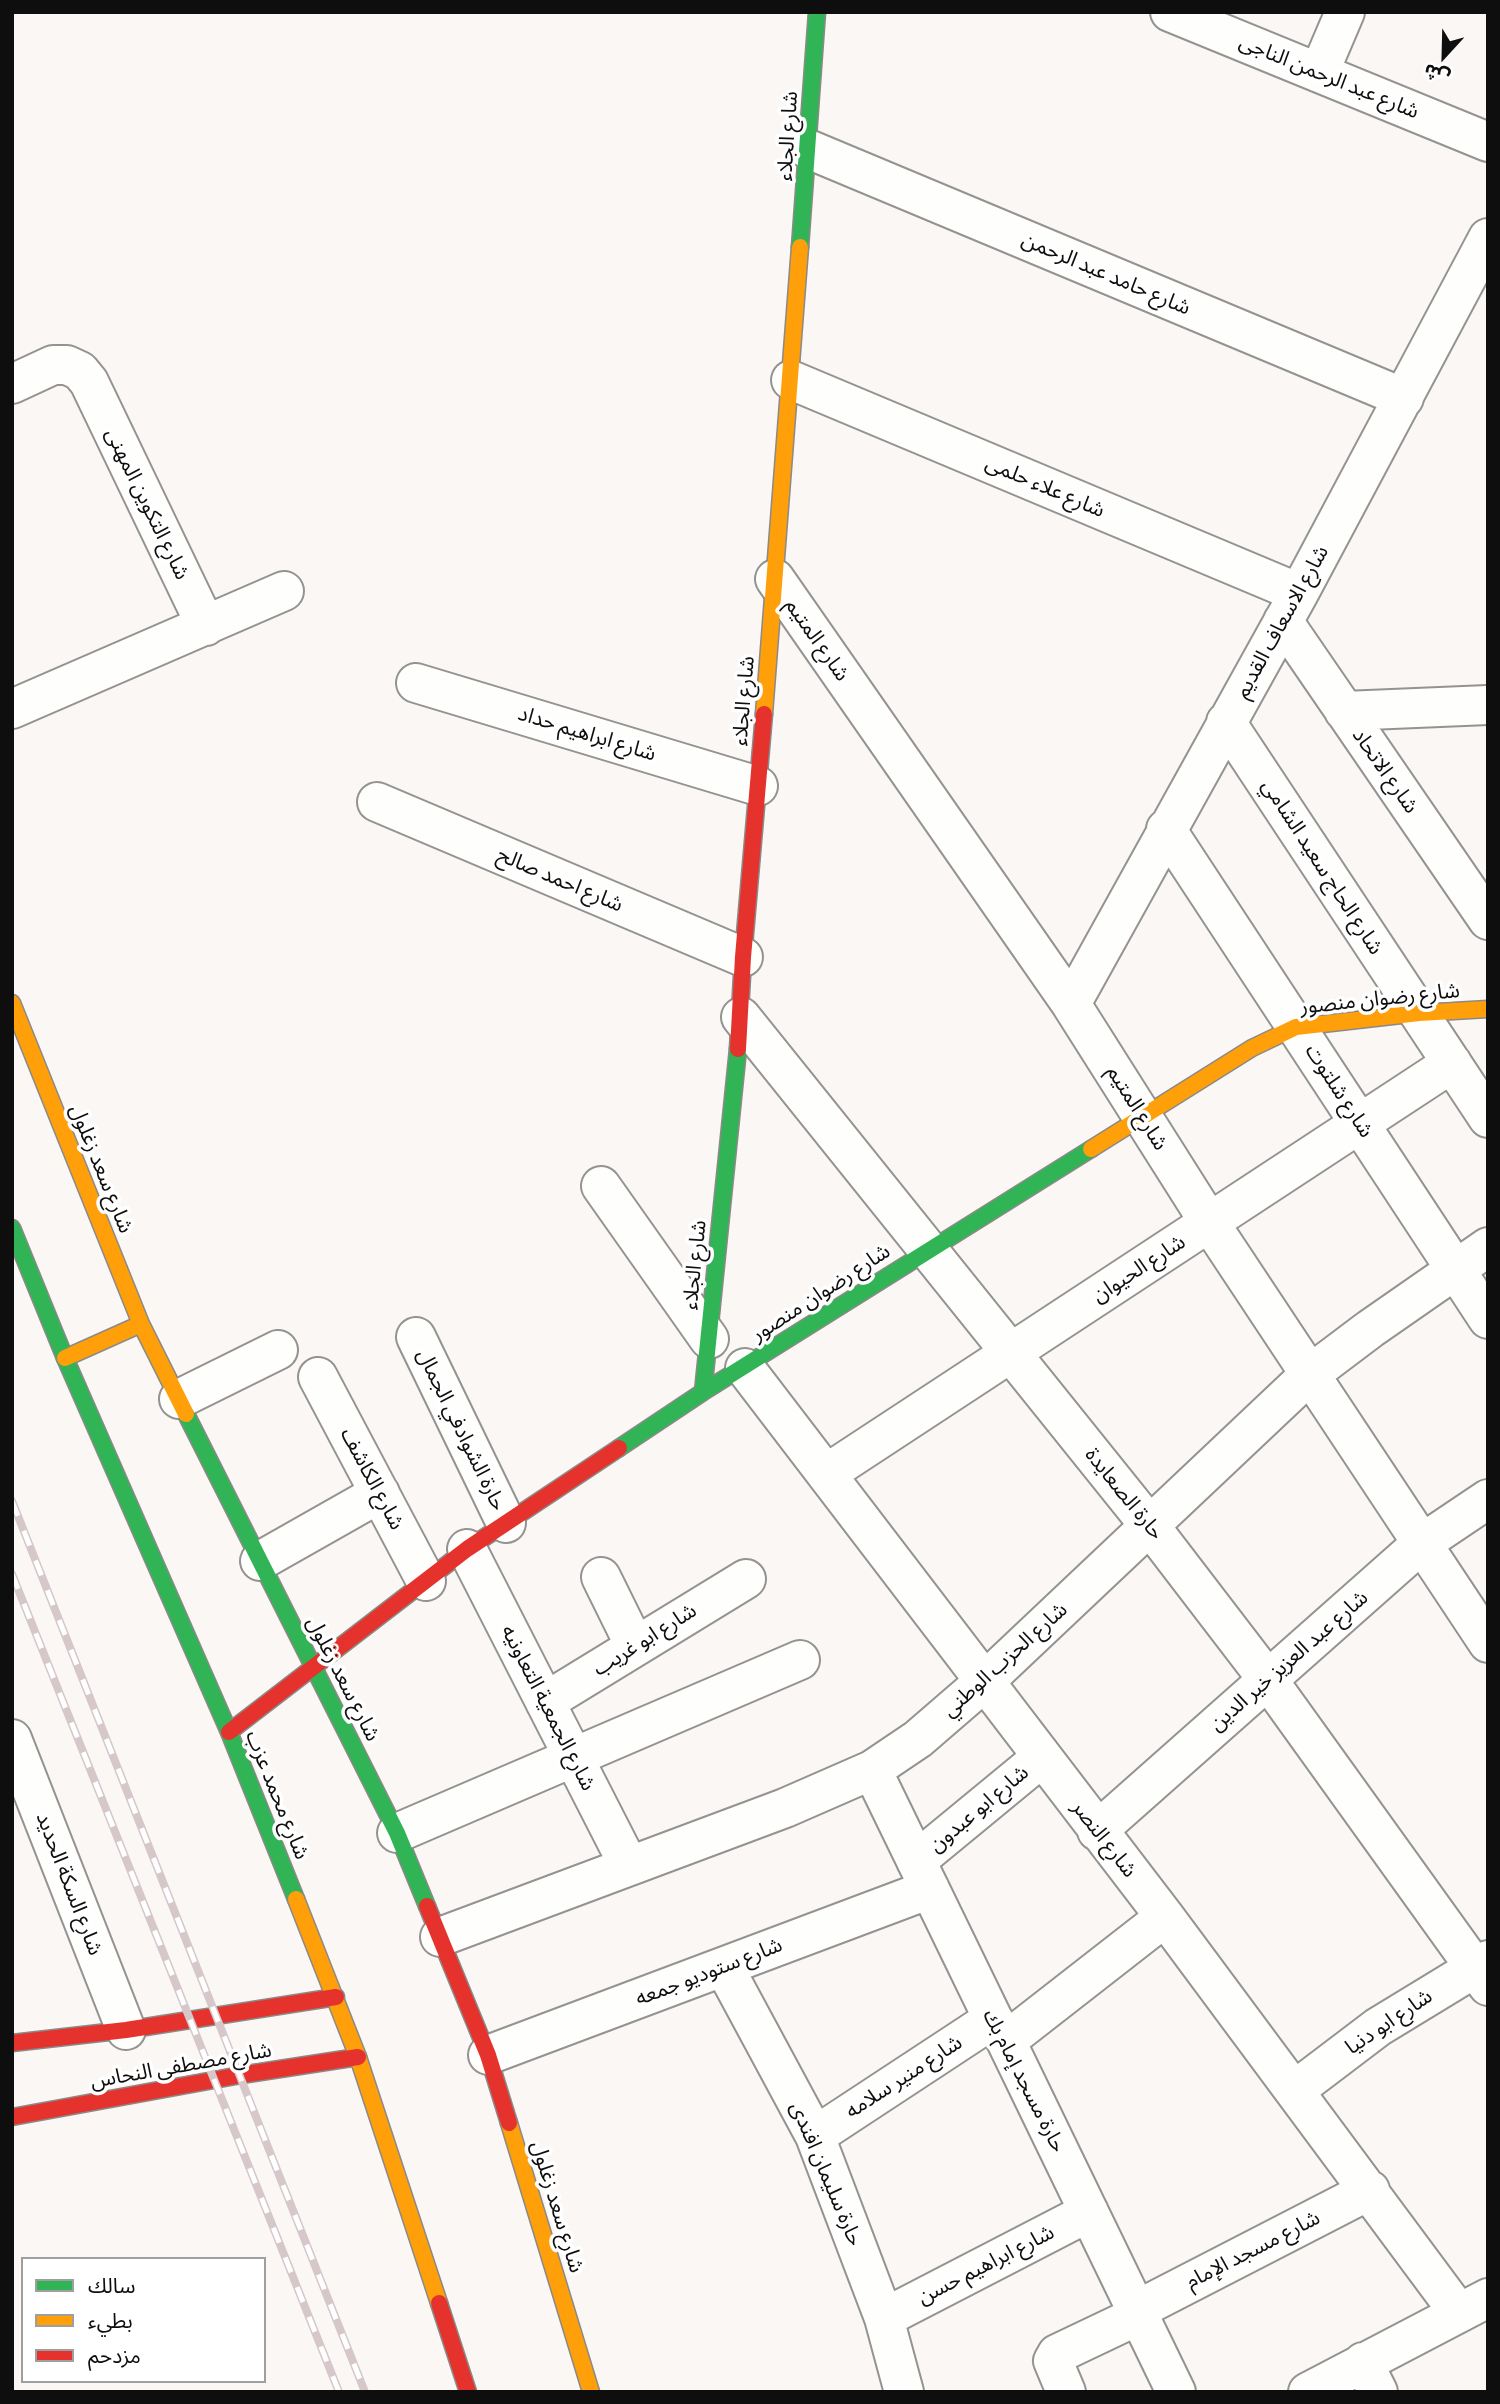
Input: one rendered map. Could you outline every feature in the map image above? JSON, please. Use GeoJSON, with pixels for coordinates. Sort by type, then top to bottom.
{"type":"FeatureCollection","features":[{"type":"Feature","properties":{"kind":"street","name":"شارع الجلاء"},"geometry":{"type":"LineString","coordinates":[[704,1392],[741,1017],[743,957],[791,380],[817,12]]}},
{"type":"Feature","properties":{"kind":"street","name":"شارع عبد الرحمن الناجى"},"geometry":{"type":"LineString","coordinates":[[1170,12],[1488,142]]}},
{"type":"Feature","properties":{"kind":"street"},"geometry":{"type":"LineString","coordinates":[[1318,73],[1345,12]]}},
{"type":"Feature","properties":{"kind":"street","name":"شارع حامد عبد الرحمن"},"geometry":{"type":"LineString","coordinates":[[808,149],[1404,398]]}},
{"type":"Feature","properties":{"kind":"street","name":"شارع الاسعاف القديم"},"geometry":{"type":"LineString","coordinates":[[1071,1004],[1291,607],[1488,238]]}},
{"type":"Feature","properties":{"kind":"street","name":"شارع التكوين المهنى"},"geometry":{"type":"LineString","coordinates":[[12,384],[53,365],[67,365],[80,371],[89,382],[206,626]]}},
{"type":"Feature","properties":{"kind":"street","name":"شارع علاء حلمى"},"geometry":{"type":"LineString","coordinates":[[791,380],[1291,607]]}},
{"type":"Feature","properties":{"kind":"street","name":"شارع المتيم"},"geometry":{"type":"LineString","coordinates":[[775,579],[1071,1004],[1209,1222],[1488,1643]]}},
{"type":"Feature","properties":{"kind":"street"},"geometry":{"type":"LineString","coordinates":[[12,709],[284,591]]}},
{"type":"Feature","properties":{"kind":"street","name":"شارع الاتحاد"},"geometry":{"type":"LineString","coordinates":[[1291,607],[1344,711],[1488,920]]}},
{"type":"Feature","properties":{"kind":"street","name":"شارع ابراهيم حداد"},"geometry":{"type":"LineString","coordinates":[[416,683],[758,786]]}},
{"type":"Feature","properties":{"kind":"street"},"geometry":{"type":"LineString","coordinates":[[1344,711],[1488,705]]}},
{"type":"Feature","properties":{"kind":"street","name":"شارع الحاج سعيد الشامي"},"geometry":{"type":"LineString","coordinates":[[1226,722],[1488,1118]]}},
{"type":"Feature","properties":{"kind":"street","name":"شارع احمد صالح"},"geometry":{"type":"LineString","coordinates":[[377,802],[743,957]]}},
{"type":"Feature","properties":{"kind":"street","name":"شارع شلتوت"},"geometry":{"type":"LineString","coordinates":[[1166,829],[1488,1319]]}},
{"type":"Feature","properties":{"kind":"street","name":"شارع سعد زغلول"},"geometry":{"type":"LineString","coordinates":[[12,1003],[141,1324],[397,1833],[488,2055],[591,2392]]}},
{"type":"Feature","properties":{"kind":"street","name":"شارع رضوان منصور"},"geometry":{"type":"LineString","coordinates":[[229,1732],[467,1549],[704,1392],[1141,1115],[1252,1048],[1296,1027],[1419,1013],[1488,1009]]}},
{"type":"Feature","properties":{"kind":"street","name":"حارة الصعايدة"},"geometry":{"type":"LineString","coordinates":[[741,1017],[1150,1526],[1268,1680],[1483,1971]]}},
{"type":"Feature","properties":{"kind":"street","name":"شارع الحيوان"},"geometry":{"type":"LineString","coordinates":[[825,1474],[1452,1063]]}},
{"type":"Feature","properties":{"kind":"street"},"geometry":{"type":"LineString","coordinates":[[601,1186],[709,1339]]}},
{"type":"Feature","properties":{"kind":"street","name":"شارع محمد عزب"},"geometry":{"type":"LineString","coordinates":[[12,1227],[65,1358],[229,1732],[336,1997],[468,2392]]}},
{"type":"Feature","properties":{"kind":"street","name":"شارع الحزب الوطني"},"geometry":{"type":"LineString","coordinates":[[440,1937],[785,1808],[872,1770],[918,1738],[984,1682],[1309,1375],[1488,1247]]}},
{"type":"Feature","properties":{"kind":"street"},"geometry":{"type":"LineString","coordinates":[[65,1358],[141,1324]]}},
{"type":"Feature","properties":{"kind":"street","name":"حارة الشوادفي الجمال"},"geometry":{"type":"LineString","coordinates":[[416,1337],[506,1523]]}},
{"type":"Feature","properties":{"kind":"street"},"geometry":{"type":"LineString","coordinates":[[179,1399],[278,1350]]}},
{"type":"Feature","properties":{"kind":"street","name":"شارع النصر"},"geometry":{"type":"LineString","coordinates":[[745,1368],[1370,2190],[1474,2305]]}},
{"type":"Feature","properties":{"kind":"street","name":"شارع الكاشف"},"geometry":{"type":"LineString","coordinates":[[318,1377],[426,1581]]}},
{"type":"Feature","properties":{"kind":"street"},"geometry":{"type":"LineString","coordinates":[[260,1561],[380,1493]]}},
{"type":"Feature","properties":{"kind":"street","name":"شارع عبد العزيز خير الدين"},"geometry":{"type":"LineString","coordinates":[[1097,1831],[1422,1544],[1488,1499]]}},
{"type":"Feature","properties":{"kind":"street","name":"شارع الجمعية التعاونيه"},"geometry":{"type":"LineString","coordinates":[[467,1549],[629,1866]]}},
{"type":"Feature","properties":{"kind":"street"},"geometry":{"type":"LineString","coordinates":[[601,1577],[635,1646]]}},
{"type":"Feature","properties":{"kind":"street","name":"شارع ابو غريب"},"geometry":{"type":"LineString","coordinates":[[545,1702],[746,1579]]}},
{"type":"Feature","properties":{"kind":"street"},"geometry":{"type":"LineString","coordinates":[[397,1833],[800,1660]]}},
{"type":"Feature","properties":{"kind":"street","name":"شارع السكة الحديد"},"geometry":{"type":"LineString","coordinates":[[12,1739],[126,2030]]}},
{"type":"Feature","properties":{"kind":"street","name":"شارع ابو عبدون"},"geometry":{"type":"LineString","coordinates":[[923,1875],[1041,1758]]}},
{"type":"Feature","properties":{"kind":"street","name":"حارة مسجد إمام بك"},"geometry":{"type":"LineString","coordinates":[[872,1770],[1176,2392]]}},
{"type":"Feature","properties":{"kind":"street","name":"شارع ستوديو جمعه"},"geometry":{"type":"LineString","coordinates":[[488,2055],[724,1967],[923,1875]]}},
{"type":"Feature","properties":{"kind":"street","name":"شارع منير سلامه"},"geometry":{"type":"LineString","coordinates":[[815,2136],[1000,2030],[1165,1917]]}},
{"type":"Feature","properties":{"kind":"street","name":"حارة سليمان افندى"},"geometry":{"type":"LineString","coordinates":[[724,1967],[815,2136],[884,2318],[904,2392]]}},
{"type":"Feature","properties":{"kind":"street","name":"شارع ابو دنيا"},"geometry":{"type":"LineString","coordinates":[[1295,2090],[1378,2027],[1483,1971]]}},
{"type":"Feature","properties":{"kind":"street","name":"شارع مصطفى النحاس"},"geometry":{"type":"LineString","coordinates":[[12,2043],[126,2030],[336,1997]]}},
{"type":"Feature","properties":{"kind":"street","name":"شارع مصطفى النحاس"},"geometry":{"type":"LineString","coordinates":[[12,2117],[241,2075],[358,2057]]}},
{"type":"Feature","properties":{"kind":"street","name":"شارع مسجد الإمام"},"geometry":{"type":"LineString","coordinates":[[1066,2392],[1053,2361],[1058,2354],[1370,2190]]}},
{"type":"Feature","properties":{"kind":"street","name":"شارع ابراهيم حسن"},"geometry":{"type":"LineString","coordinates":[[884,2318],[1089,2211]]}},
{"type":"Feature","properties":{"kind":"street"},"geometry":{"type":"LineString","coordinates":[[1308,2392],[1371,2377],[1474,2305]]}},
{"type":"Feature","properties":{"kind":"railway"},"geometry":{"type":"LineString","coordinates":[[12,1501],[365,2392]]}},
{"type":"Feature","properties":{"kind":"railway"},"geometry":{"type":"LineString","coordinates":[[12,1574],[339,2392]]}},
{"type":"Feature","properties":{"kind":"traffic: fast"},"geometry":{"type":"LineString","coordinates":[[800,247],[817,12]]}},
{"type":"Feature","properties":{"kind":"traffic: fast"},"geometry":{"type":"LineString","coordinates":[[703,1392],[738,1049]]}},
{"type":"Feature","properties":{"kind":"traffic: fast"},"geometry":{"type":"LineString","coordinates":[[619,1448],[703,1392],[1091,1149]]}},
{"type":"Feature","properties":{"kind":"traffic: fast"},"geometry":{"type":"LineString","coordinates":[[12,1228],[65,1358],[229,1732],[296,1899]]}},
{"type":"Feature","properties":{"kind":"traffic: fast"},"geometry":{"type":"LineString","coordinates":[[186,1414],[397,1833],[427,1906]]}},
{"type":"Feature","properties":{"kind":"traffic: slow"},"geometry":{"type":"LineString","coordinates":[[764,714],[800,247]]}},
{"type":"Feature","properties":{"kind":"traffic: slow"},"geometry":{"type":"LineString","coordinates":[[12,1003],[141,1324],[186,1414]]}},
{"type":"Feature","properties":{"kind":"traffic: slow"},"geometry":{"type":"LineString","coordinates":[[1091,1149],[1252,1048],[1296,1027],[1419,1013],[1488,1009]]}},
{"type":"Feature","properties":{"kind":"traffic: slow"},"geometry":{"type":"LineString","coordinates":[[65,1358],[141,1324]]}},
{"type":"Feature","properties":{"kind":"traffic: slow"},"geometry":{"type":"LineString","coordinates":[[296,1899],[358,2057],[439,2303]]}},
{"type":"Feature","properties":{"kind":"traffic: slow"},"geometry":{"type":"LineString","coordinates":[[509,2123],[591,2392]]}},
{"type":"Feature","properties":{"kind":"traffic: jam"},"geometry":{"type":"LineString","coordinates":[[738,1049],[743,957],[764,714]]}},
{"type":"Feature","properties":{"kind":"traffic: jam"},"geometry":{"type":"LineString","coordinates":[[229,1732],[467,1549],[619,1448]]}},
{"type":"Feature","properties":{"kind":"traffic: jam"},"geometry":{"type":"LineString","coordinates":[[427,1906],[488,2055],[509,2123]]}},
{"type":"Feature","properties":{"kind":"traffic: jam"},"geometry":{"type":"LineString","coordinates":[[12,2043],[126,2030],[336,1997]]}},
{"type":"Feature","properties":{"kind":"traffic: jam"},"geometry":{"type":"LineString","coordinates":[[12,2117],[241,2075],[358,2057]]}},
{"type":"Feature","properties":{"kind":"traffic: jam"},"geometry":{"type":"LineString","coordinates":[[439,2303],[468,2392]]}}]}
